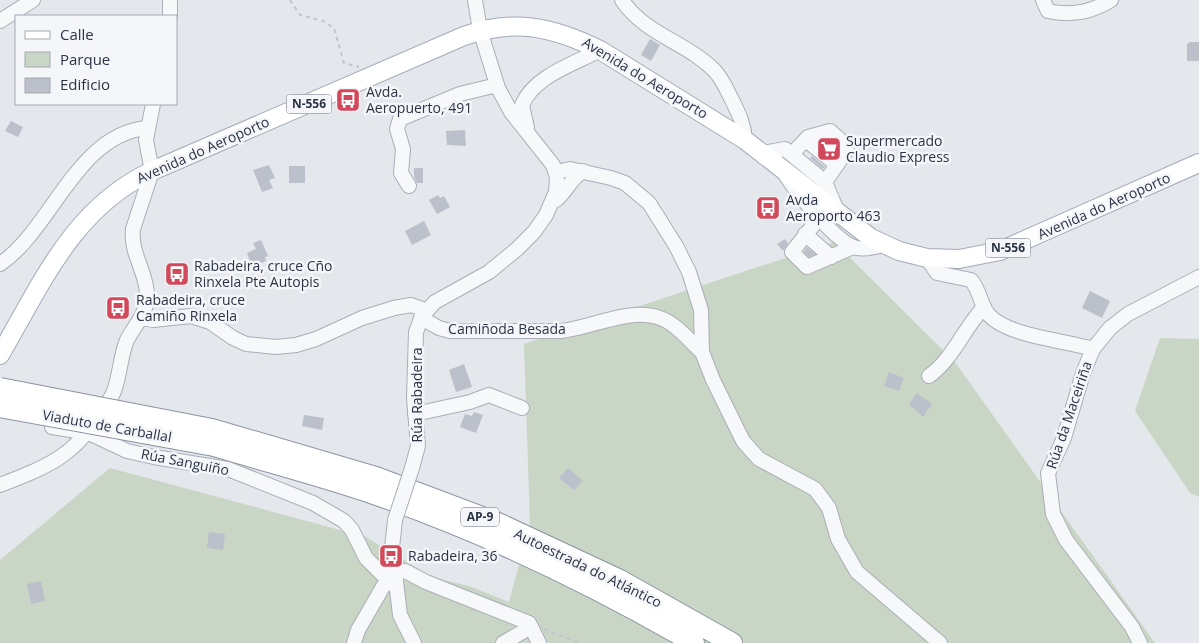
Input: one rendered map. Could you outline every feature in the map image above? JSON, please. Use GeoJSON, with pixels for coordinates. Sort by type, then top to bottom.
{"type":"FeatureCollection","features":[{"type":"Feature","properties":{"kind":"highway","name":"Viaduto de Carballal"},"geometry":{"type":"LineString","coordinates":[[0,388],[213,438]]}},
{"type":"Feature","properties":{"kind":"highway","name":"Viaduto de Carballal"},"geometry":{"type":"LineString","coordinates":[[0,407],[213,438]]}},
{"type":"Feature","properties":{"kind":"highway","name":"Autoestrada do Atlántico"},"geometry":{"type":"LineString","coordinates":[[213,438],[375,494],[492,541],[620,600],[694,643]]}},
{"type":"Feature","properties":{"kind":"highway","name":"Autoestrada do Atlántico"},"geometry":{"type":"LineString","coordinates":[[213,438],[376,477],[498,523],[620,580],[732,643]]}},
{"type":"Feature","properties":{"kind":"main road","name":"Avenida do Aeroporto"},"geometry":{"type":"LineString","coordinates":[[0,355],[77,228],[116,191],[152,171],[480,30],[500,26],[526,26],[546,29],[577,39],[600,50],[746,140],[763,153],[785,160],[839,214],[859,230],[884,245],[927,258],[959,259],[1000,251],[1199,163]]}},
{"type":"Feature","properties":{"kind":"street"},"geometry":{"type":"LineString","coordinates":[[0,21],[33,0]]}},
{"type":"Feature","properties":{"kind":"street"},"geometry":{"type":"LineString","coordinates":[[170,0],[170,15]]}},
{"type":"Feature","properties":{"kind":"street"},"geometry":{"type":"LineString","coordinates":[[423,314],[500,264],[534,232],[552,203],[556,192],[556,172],[545,154],[504,102],[480,30],[475,0]]}},
{"type":"Feature","properties":{"kind":"street"},"geometry":{"type":"LineString","coordinates":[[622,0],[634,16],[647,27],[715,71],[744,123],[746,140]]}},
{"type":"Feature","properties":{"kind":"street"},"geometry":{"type":"LineString","coordinates":[[1043,0],[1048,12],[1055,13],[1085,12],[1111,0]]}},
{"type":"Feature","properties":{"kind":"street"},"geometry":{"type":"LineString","coordinates":[[528,133],[522,105],[532,91],[550,76],[600,50]]}},
{"type":"Feature","properties":{"kind":"street"},"geometry":{"type":"LineString","coordinates":[[409,186],[401,172],[403,149],[396,129],[400,119],[460,94],[497,85]]}},
{"type":"Feature","properties":{"kind":"street"},"geometry":{"type":"LineString","coordinates":[[0,485],[54,463],[89,434],[115,390],[127,340],[142,318],[146,306],[146,284],[133,252],[131,240],[132,229],[152,171],[146,140],[153,105]]}},
{"type":"Feature","properties":{"kind":"street"},"geometry":{"type":"LineString","coordinates":[[0,264],[23,242],[99,148],[128,131],[147,128]]}},
{"type":"Feature","properties":{"kind":"street"},"geometry":{"type":"LineString","coordinates":[[785,160],[806,140],[830,131],[846,145],[847,150],[825,182]]}},
{"type":"Feature","properties":{"kind":"street"},"geometry":{"type":"LineString","coordinates":[[806,140],[837,165]]}},
{"type":"Feature","properties":{"kind":"street"},"geometry":{"type":"LineString","coordinates":[[785,160],[825,182],[839,214]]}},
{"type":"Feature","properties":{"kind":"street"},"geometry":{"type":"LineString","coordinates":[[785,160],[813,213],[853,247],[864,249],[884,245]]}},
{"type":"Feature","properties":{"kind":"street"},"geometry":{"type":"LineString","coordinates":[[556,172],[570,169],[583,171],[625,183],[649,203],[659,216],[689,272],[701,310],[702,352],[713,380],[743,441],[759,459],[815,490],[829,508],[838,539],[856,572],[940,643]]}},
{"type":"Feature","properties":{"kind":"street"},"geometry":{"type":"LineString","coordinates":[[552,203],[562,196],[571,180],[583,171]]}},
{"type":"Feature","properties":{"kind":"street"},"geometry":{"type":"LineString","coordinates":[[819,218],[792,252],[808,267],[853,247]]}},
{"type":"Feature","properties":{"kind":"street"},"geometry":{"type":"LineString","coordinates":[[805,234],[831,257]]}},
{"type":"Feature","properties":{"kind":"street"},"geometry":{"type":"LineString","coordinates":[[927,258],[937,273],[972,280],[979,289],[984,307],[996,320],[1023,333],[1093,349]]}},
{"type":"Feature","properties":{"kind":"street","name":"Rúa da Maceiriña"},"geometry":{"type":"LineString","coordinates":[[1140,643],[1132,627],[1066,540],[1053,514],[1048,473],[1064,438],[1083,372],[1093,349],[1110,328],[1128,314],[1199,277]]}},
{"type":"Feature","properties":{"kind":"street","name":"Camiñoda Besada"},"geometry":{"type":"LineString","coordinates":[[142,318],[153,320],[191,316],[210,322],[246,344],[276,347],[296,345],[316,339],[362,318],[411,305],[439,328],[450,331],[561,331],[578,329],[602,321],[646,316],[660,318],[678,329],[702,352]]}},
{"type":"Feature","properties":{"kind":"street"},"geometry":{"type":"LineString","coordinates":[[929,376],[965,336],[984,307]]}},
{"type":"Feature","properties":{"kind":"street","name":"Rúa Rabadeira"},"geometry":{"type":"LineString","coordinates":[[414,643],[400,615],[392,538],[395,520],[418,446],[415,414],[416,332],[423,314]]}},
{"type":"Feature","properties":{"kind":"street"},"geometry":{"type":"LineString","coordinates":[[415,414],[435,408],[470,402],[489,395],[522,408]]}},
{"type":"Feature","properties":{"kind":"street","name":"Rúa Sanguiño"},"geometry":{"type":"LineString","coordinates":[[0,417],[89,434],[136,453],[228,469],[313,503],[344,521],[352,530],[366,558],[374,568],[384,575],[396,577]]}},
{"type":"Feature","properties":{"kind":"street"},"geometry":{"type":"LineString","coordinates":[[354,643],[358,630],[384,585],[406,571],[426,582],[530,625],[539,643]]}},
{"type":"Feature","properties":{"kind":"street"},"geometry":{"type":"LineString","coordinates":[[503,643],[530,625]]}},
{"type":"Feature","properties":{"kind":"path"},"geometry":{"type":"LineString","coordinates":[[290,0],[300,15],[323,21],[334,28],[344,63],[356,65],[361,71]]}},
{"type":"Feature","properties":{"kind":"path"},"geometry":{"type":"LineString","coordinates":[[530,625],[579,643]]}},
{"type":"Feature","properties":{"kind":"green space"},"geometry":{"type":"Polygon","coordinates":[[[834,242],[955,362],[1155,643],[0,643],[0,560],[110,468],[366,537],[432,577],[472,587],[509,602],[530,524],[524,344],[834,242]]]}},
{"type":"Feature","properties":{"kind":"green space"},"geometry":{"type":"Polygon","coordinates":[[[1160,338],[1199,339],[1199,497],[1190,493],[1135,411],[1160,338]]]}},
{"type":"Feature","properties":{"kind":"building"},"geometry":{"type":"Polygon","coordinates":[[[650,39],[660,45],[651,61],[641,55],[650,39]]]}},
{"type":"Feature","properties":{"kind":"building"},"geometry":{"type":"Polygon","coordinates":[[[1199,42],[1199,61],[1187,61],[1187,44],[1199,42]]]}},
{"type":"Feature","properties":{"kind":"building"},"geometry":{"type":"Polygon","coordinates":[[[11,121],[23,127],[18,137],[5,131],[11,121]]]}},
{"type":"Feature","properties":{"kind":"building"},"geometry":{"type":"Polygon","coordinates":[[[465,130],[466,146],[447,145],[446,131],[465,130]]]}},
{"type":"Feature","properties":{"kind":"building"},"geometry":{"type":"Polygon","coordinates":[[[828,141],[837,149],[835,152],[823,142],[828,141]]]}},
{"type":"Feature","properties":{"kind":"building"},"geometry":{"type":"Polygon","coordinates":[[[812,156],[825,167],[823,169],[810,158],[812,156]]]}},
{"type":"Feature","properties":{"kind":"building"},"geometry":{"type":"Polygon","coordinates":[[[269,165],[275,178],[269,180],[273,188],[262,192],[253,170],[269,165]]]}},
{"type":"Feature","properties":{"kind":"building"},"geometry":{"type":"Polygon","coordinates":[[[289,166],[305,166],[305,183],[289,183],[289,166]]]}},
{"type":"Feature","properties":{"kind":"building"},"geometry":{"type":"Polygon","coordinates":[[[414,168],[423,168],[423,183],[417,183],[414,177],[414,168]]]}},
{"type":"Feature","properties":{"kind":"building"},"geometry":{"type":"Polygon","coordinates":[[[438,195],[440,198],[444,196],[450,207],[437,214],[429,200],[438,195]]]}},
{"type":"Feature","properties":{"kind":"building"},"geometry":{"type":"Polygon","coordinates":[[[424,221],[431,235],[412,245],[405,231],[424,221]]]}},
{"type":"Feature","properties":{"kind":"building"},"geometry":{"type":"Polygon","coordinates":[[[785,239],[788,243],[783,251],[777,244],[785,239]]]}},
{"type":"Feature","properties":{"kind":"building"},"geometry":{"type":"Polygon","coordinates":[[[261,240],[268,256],[265,257],[266,261],[252,267],[247,253],[256,249],[253,243],[261,240]]]}},
{"type":"Feature","properties":{"kind":"building"},"geometry":{"type":"Polygon","coordinates":[[[807,247],[815,254],[809,257],[804,251],[807,247]]]}},
{"type":"Feature","properties":{"kind":"building"},"geometry":{"type":"Polygon","coordinates":[[[1090,291],[1110,301],[1102,318],[1082,308],[1090,291]]]}},
{"type":"Feature","properties":{"kind":"building"},"geometry":{"type":"Polygon","coordinates":[[[464,364],[472,387],[456,392],[449,370],[464,364]]]}},
{"type":"Feature","properties":{"kind":"building"},"geometry":{"type":"Polygon","coordinates":[[[889,372],[904,378],[899,391],[884,386],[889,372]]]}},
{"type":"Feature","properties":{"kind":"building"},"geometry":{"type":"Polygon","coordinates":[[[917,393],[932,404],[923,417],[909,404],[917,393]]]}},
{"type":"Feature","properties":{"kind":"building"},"geometry":{"type":"Polygon","coordinates":[[[474,412],[483,415],[476,433],[460,427],[465,414],[472,416],[474,412]]]}},
{"type":"Feature","properties":{"kind":"building"},"geometry":{"type":"Polygon","coordinates":[[[304,415],[324,418],[322,430],[302,426],[304,415]]]}},
{"type":"Feature","properties":{"kind":"building"},"geometry":{"type":"Polygon","coordinates":[[[568,468],[583,481],[574,490],[559,478],[568,468]]]}},
{"type":"Feature","properties":{"kind":"building"},"geometry":{"type":"Polygon","coordinates":[[[209,532],[225,534],[223,550],[207,548],[209,532]]]}},
{"type":"Feature","properties":{"kind":"building"},"geometry":{"type":"Polygon","coordinates":[[[41,581],[45,601],[31,604],[27,584],[41,581]]]}},
{"type":"Feature","properties":{"kind":"place","name":"Avda. Aeropuerto, 491"},"geometry":{"type":"Point","coordinates":[348,100]}},
{"type":"Feature","properties":{"kind":"place","name":"Supermercado Claudio Express"},"geometry":{"type":"Point","coordinates":[829,149]}},
{"type":"Feature","properties":{"kind":"place","name":"Avda Aeroporto 463"},"geometry":{"type":"Point","coordinates":[768,208]}},
{"type":"Feature","properties":{"kind":"place","name":"Rabadeira, cruce Cño Rinxela Pte Autopis"},"geometry":{"type":"Point","coordinates":[177,274]}},
{"type":"Feature","properties":{"kind":"place","name":"Rabadeira, cruce Camiño Rinxela"},"geometry":{"type":"Point","coordinates":[118,308]}},
{"type":"Feature","properties":{"kind":"place","name":"Rabadeira, 36"},"geometry":{"type":"Point","coordinates":[391,556]}}]}
